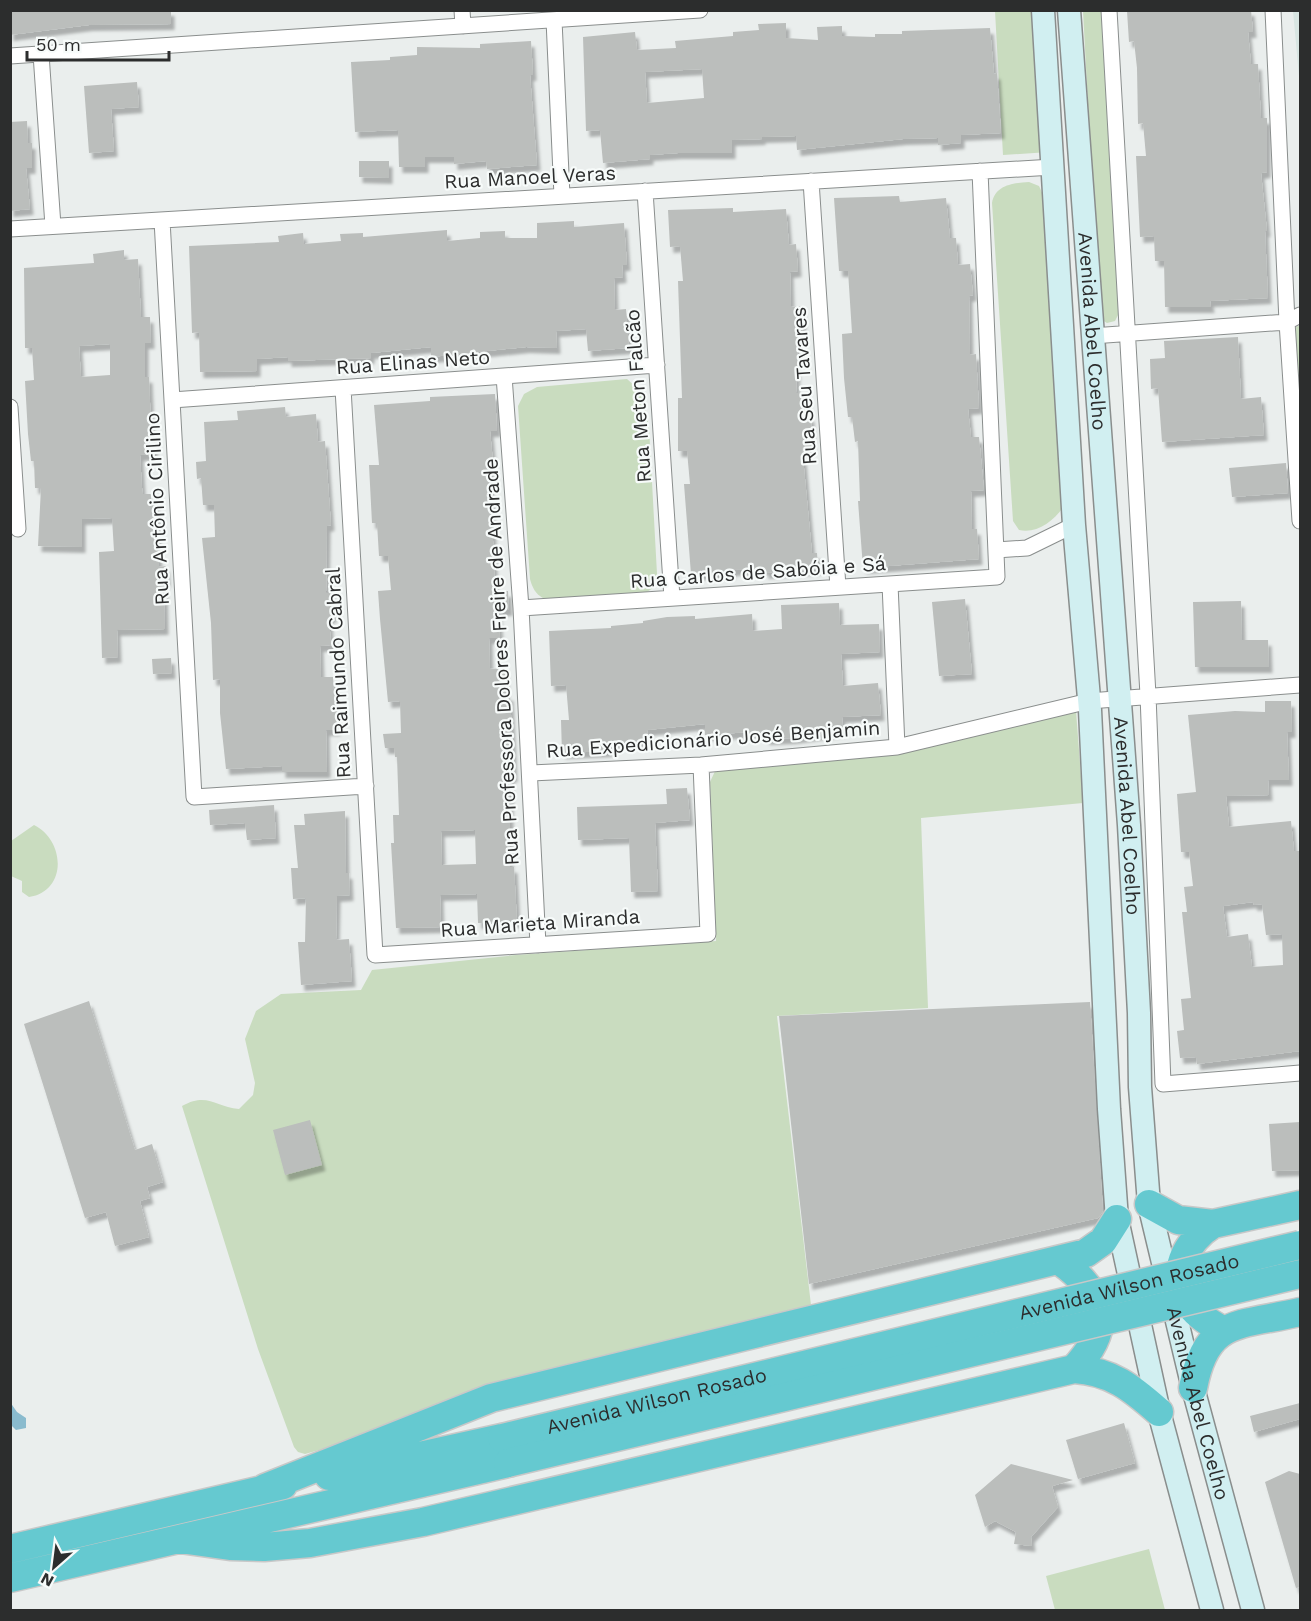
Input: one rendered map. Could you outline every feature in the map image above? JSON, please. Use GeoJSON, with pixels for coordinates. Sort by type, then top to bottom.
{"type":"FeatureCollection","features":[{"type":"Feature","properties":{"kind":"highway"},"geometry":{"type":"LineString","coordinates":[[1149,1204],[1178,1220],[1213,1224],[1300,1205]]}},
{"type":"Feature","properties":{"kind":"highway"},"geometry":{"type":"LineString","coordinates":[[265,1488],[491,1398],[1086,1253],[1103,1241],[1118,1219]]}},
{"type":"Feature","properties":{"kind":"highway"},"geometry":{"type":"LineString","coordinates":[[1213,1224],[1190,1243],[1181,1263],[1180,1274],[1188,1304],[1204,1319],[1222,1330]]}},
{"type":"Feature","properties":{"kind":"highway","name":"Avenida Wilson Rosado"},"geometry":{"type":"LineString","coordinates":[[10,1578],[180,1539],[505,1450],[1300,1245]]}},
{"type":"Feature","properties":{"kind":"highway"},"geometry":{"type":"LineString","coordinates":[[1060,1261],[1088,1284],[1097,1306],[1099,1321],[1095,1340],[1074,1369]]}},
{"type":"Feature","properties":{"kind":"highway","name":"Avenida Wilson Rosado"},"geometry":{"type":"LineString","coordinates":[[10,1550],[265,1488],[381,1466],[505,1450],[1300,1274]]}},
{"type":"Feature","properties":{"kind":"highway"},"geometry":{"type":"LineString","coordinates":[[1193,1388],[1197,1361],[1210,1340],[1222,1330],[1300,1312]]}},
{"type":"Feature","properties":{"kind":"highway"},"geometry":{"type":"LineString","coordinates":[[180,1539],[230,1546],[264,1547],[310,1543],[423,1522],[1074,1369],[1090,1370],[1131,1386],[1159,1412]]}},
{"type":"Feature","properties":{"kind":"street"},"geometry":{"type":"LineString","coordinates":[[10,56],[463,18],[554,20],[700,10]]}},
{"type":"Feature","properties":{"kind":"street","name":"Avenida Abel Coelho"},"geometry":{"type":"LineString","coordinates":[[1043,10],[1074,525],[1089,701],[1118,1219],[1159,1412],[1212,1611]]}},
{"type":"Feature","properties":{"kind":"street","name":"Avenida Abel Coelho"},"geometry":{"type":"LineString","coordinates":[[1069,10],[1129,825],[1139,1013],[1140,1087],[1149,1204],[1193,1388],[1252,1611]]}},
{"type":"Feature","properties":{"kind":"street","name":"Avenida Abel Coelho"},"geometry":{"type":"LineString","coordinates":[[1109,10],[1148,695],[1163,1084],[1300,1073]]}},
{"type":"Feature","properties":{"kind":"street"},"geometry":{"type":"LineString","coordinates":[[1273,10],[1294,319],[1300,521]]}},
{"type":"Feature","properties":{"kind":"street"},"geometry":{"type":"LineString","coordinates":[[554,20],[562,196]]}},
{"type":"Feature","properties":{"kind":"street"},"geometry":{"type":"LineString","coordinates":[[41,54],[53,226]]}},
{"type":"Feature","properties":{"kind":"street","name":"Rua Manoel Veras"},"geometry":{"type":"LineString","coordinates":[[10,229],[1053,167]]}},
{"type":"Feature","properties":{"kind":"street"},"geometry":{"type":"LineString","coordinates":[[980,171],[996,550],[1027,548],[1074,525]]}},
{"type":"Feature","properties":{"kind":"street","name":"Rua Seu Tavares"},"geometry":{"type":"LineString","coordinates":[[811,181],[838,587]]}},
{"type":"Feature","properties":{"kind":"street","name":"Rua Meton Falcão"},"geometry":{"type":"LineString","coordinates":[[645,191],[672,598]]}},
{"type":"Feature","properties":{"kind":"street","name":"Rua Antônio Cirilino"},"geometry":{"type":"LineString","coordinates":[[162,220],[194,796],[366,786]]}},
{"type":"Feature","properties":{"kind":"street"},"geometry":{"type":"LineString","coordinates":[[1092,336],[1129,331],[1294,319]]}},
{"type":"Feature","properties":{"kind":"street","name":"Rua Elinas Neto"},"geometry":{"type":"LineString","coordinates":[[172,400],[657,365]]}},
{"type":"Feature","properties":{"kind":"street"},"geometry":{"type":"LineString","coordinates":[[1065,372],[1073,378],[1082,380],[1095,373]]}},
{"type":"Feature","properties":{"kind":"street","name":"Rua Professora Dolores Freire de Andrade"},"geometry":{"type":"LineString","coordinates":[[504,376],[531,773],[537,945]]}},
{"type":"Feature","properties":{"kind":"street","name":"Rua Raimundo Cabral"},"geometry":{"type":"LineString","coordinates":[[343,388],[375,955]]}},
{"type":"Feature","properties":{"kind":"street"},"geometry":{"type":"LineString","coordinates":[[1067,399],[1072,393],[1080,390],[1090,394],[1098,403]]}},
{"type":"Feature","properties":{"kind":"street"},"geometry":{"type":"LineString","coordinates":[[10,407],[18,529]]}},
{"type":"Feature","properties":{"kind":"street","name":"Rua Carlos de Sabóia e Sá"},"geometry":{"type":"LineString","coordinates":[[521,609],[997,577],[996,550]]}},
{"type":"Feature","properties":{"kind":"street"},"geometry":{"type":"LineString","coordinates":[[890,584],[897,747]]}},
{"type":"Feature","properties":{"kind":"street","name":"Rua Expedicionário José Benjamin"},"geometry":{"type":"LineString","coordinates":[[531,773],[701,765],[897,747],[1089,701],[1300,685]]}},
{"type":"Feature","properties":{"kind":"street","name":"Rua Marieta Miranda"},"geometry":{"type":"LineString","coordinates":[[375,955],[708,934],[701,765]]}},
{"type":"Feature","properties":{"kind":"street"},"geometry":{"type":"LineString","coordinates":[[1095,825],[1109,834],[1119,832],[1129,825]]}},
{"type":"Feature","properties":{"kind":"street"},"geometry":{"type":"LineString","coordinates":[[1097,861],[1102,852],[1112,848],[1121,851],[1131,864]]}},
{"type":"Feature","properties":{"kind":"street"},"geometry":{"type":"LineString","coordinates":[[1191,1528],[1201,1532],[1220,1528],[1226,1516]]}},
{"type":"Feature","properties":{"kind":"shaded area"},"geometry":{"type":"Polygon","coordinates":[[[1293,11],[1300,11],[1300,87],[1293,11]]]}},
{"type":"Feature","properties":{"kind":"green space"},"geometry":{"type":"Polygon","coordinates":[[[995,11],[1039,11],[1049,152],[1003,155],[995,11]]]}},
{"type":"Feature","properties":{"kind":"green space"},"geometry":{"type":"Polygon","coordinates":[[[1083,11],[1102,11],[1119,313],[1115,321],[1107,323],[1102,320],[1099,310],[1083,11]]]}},
{"type":"Feature","properties":{"kind":"green space"},"geometry":{"type":"Polygon","coordinates":[[[1029,182],[1039,186],[1045,199],[1064,506],[1044,525],[1026,531],[1019,530],[1013,521],[992,203],[997,192],[1006,186],[1029,182]]]}},
{"type":"Feature","properties":{"kind":"green space"},"geometry":{"type":"Polygon","coordinates":[[[1300,325],[1300,419],[1294,328],[1300,325]]]}},
{"type":"Feature","properties":{"kind":"green space"},"geometry":{"type":"Polygon","coordinates":[[[627,379],[637,388],[644,401],[649,427],[657,574],[653,588],[641,596],[554,602],[541,597],[533,588],[530,579],[518,406],[524,394],[537,387],[627,379]]]}},
{"type":"Feature","properties":{"kind":"green space"},"geometry":{"type":"Polygon","coordinates":[[[1076,711],[1083,803],[921,818],[928,1008],[777,1016],[811,1305],[638,1349],[330,1447],[305,1454],[298,1452],[294,1447],[258,1349],[182,1106],[205,1100],[239,1109],[253,1095],[255,1083],[245,1039],[256,1011],[281,994],[361,990],[372,970],[516,955],[716,941],[710,782],[716,769],[897,755],[1032,718],[1076,711]]]}},
{"type":"Feature","properties":{"kind":"green space"},"geometry":{"type":"Polygon","coordinates":[[[34,825],[52,842],[58,864],[56,876],[51,885],[42,893],[29,897],[22,892],[22,881],[11,876],[11,841],[34,825]]]}},
{"type":"Feature","properties":{"kind":"green space"},"geometry":{"type":"Polygon","coordinates":[[[1149,1549],[1165,1610],[1055,1610],[1046,1576],[1149,1549]]]}},
{"type":"Feature","properties":{"kind":"water"},"geometry":{"type":"Polygon","coordinates":[[[10,1402],[17,1412],[26,1418],[26,1428],[16,1430],[11,1425],[10,1402]]]}},
{"type":"Feature","properties":{"kind":"building"},"geometry":{"type":"Polygon","coordinates":[[[10,10],[171,10],[171,24],[89,25],[10,35],[10,10]]]}},
{"type":"Feature","properties":{"kind":"building"},"geometry":{"type":"Polygon","coordinates":[[[1251,10],[1253,32],[1248,32],[1251,64],[1258,64],[1261,118],[1267,118],[1267,172],[1261,173],[1267,231],[1265,231],[1268,298],[1210,301],[1211,307],[1165,307],[1164,261],[1155,261],[1154,236],[1140,237],[1136,156],[1146,156],[1143,123],[1138,124],[1137,68],[1134,41],[1129,42],[1127,11],[1251,10]]]}},
{"type":"Feature","properties":{"kind":"building"},"geometry":{"type":"Polygon","coordinates":[[[786,23],[786,38],[818,40],[817,27],[842,26],[842,36],[875,37],[875,34],[902,34],[902,31],[990,28],[994,74],[997,73],[1001,133],[961,135],[961,143],[938,145],[938,138],[903,139],[797,150],[796,136],[762,137],[762,139],[732,140],[732,153],[650,155],[650,159],[603,163],[600,130],[586,131],[583,37],[635,32],[637,50],[676,48],[675,41],[733,36],[733,32],[759,30],[758,24],[786,23]],[[702,69],[645,72],[647,103],[704,98],[702,69]]]}},
{"type":"Feature","properties":{"kind":"building"},"geometry":{"type":"Polygon","coordinates":[[[531,41],[533,75],[530,75],[537,165],[487,169],[486,161],[454,164],[454,157],[425,157],[425,167],[399,167],[398,130],[355,132],[351,62],[390,60],[390,57],[417,55],[417,47],[480,48],[480,44],[531,41]]]}},
{"type":"Feature","properties":{"kind":"building"},"geometry":{"type":"Polygon","coordinates":[[[137,82],[139,107],[111,109],[114,151],[89,153],[84,86],[137,82]]]}},
{"type":"Feature","properties":{"kind":"building"},"geometry":{"type":"Polygon","coordinates":[[[27,121],[28,143],[32,143],[32,168],[26,168],[30,209],[10,211],[10,122],[27,121]]]}},
{"type":"Feature","properties":{"kind":"building"},"geometry":{"type":"Polygon","coordinates":[[[359,161],[389,161],[389,178],[359,177],[359,161]]]}},
{"type":"Feature","properties":{"kind":"building"},"geometry":{"type":"Polygon","coordinates":[[[899,196],[900,202],[946,198],[950,238],[956,238],[958,265],[970,264],[973,295],[969,296],[970,355],[976,354],[979,408],[968,409],[971,437],[979,437],[984,490],[971,491],[972,529],[977,529],[979,559],[863,568],[858,501],[860,501],[858,441],[855,442],[852,417],[848,417],[844,378],[842,334],[852,333],[848,271],[839,271],[834,198],[899,196]]]}},
{"type":"Feature","properties":{"kind":"building"},"geometry":{"type":"Polygon","coordinates":[[[733,208],[733,212],[786,209],[789,245],[796,244],[798,271],[790,272],[791,307],[802,306],[803,334],[798,334],[796,393],[806,393],[807,416],[811,416],[812,447],[802,447],[812,553],[817,553],[818,569],[765,573],[765,569],[732,570],[732,573],[691,574],[684,484],[690,484],[687,451],[678,451],[678,398],[682,398],[678,281],[683,281],[680,246],[670,247],[668,210],[733,208]]]}},
{"type":"Feature","properties":{"kind":"building"},"geometry":{"type":"Polygon","coordinates":[[[574,221],[574,227],[624,223],[627,265],[622,265],[623,277],[614,278],[615,310],[626,309],[629,348],[588,351],[586,329],[556,331],[557,348],[526,347],[431,357],[431,347],[371,353],[371,358],[288,361],[288,357],[257,359],[257,371],[200,372],[199,332],[192,333],[189,246],[279,242],[278,236],[303,233],[304,244],[341,241],[340,234],[363,233],[363,237],[447,230],[447,241],[480,238],[480,232],[505,231],[505,238],[537,238],[537,223],[574,221]]]}},
{"type":"Feature","properties":{"kind":"building"},"geometry":{"type":"Polygon","coordinates":[[[124,250],[124,260],[138,259],[141,317],[150,317],[151,343],[145,343],[145,377],[149,377],[151,427],[155,454],[140,455],[142,488],[143,494],[151,494],[151,502],[156,501],[159,567],[166,566],[167,582],[164,582],[165,629],[117,630],[118,657],[102,658],[99,552],[114,551],[112,518],[82,519],[82,547],[38,546],[41,488],[35,488],[34,461],[31,461],[28,434],[25,381],[34,380],[32,348],[25,348],[24,268],[94,263],[93,254],[124,250]],[[110,344],[79,346],[81,377],[110,375],[110,344]]]}},
{"type":"Feature","properties":{"kind":"building"},"geometry":{"type":"Polygon","coordinates":[[[1238,337],[1241,399],[1261,397],[1264,435],[1162,442],[1158,388],[1151,389],[1150,359],[1165,358],[1164,341],[1238,337]]]}},
{"type":"Feature","properties":{"kind":"building"},"geometry":{"type":"Polygon","coordinates":[[[495,394],[497,431],[490,431],[493,462],[490,462],[495,592],[508,591],[509,610],[498,610],[500,638],[489,638],[490,669],[505,668],[506,695],[510,695],[514,776],[510,777],[510,867],[514,867],[517,922],[478,923],[477,894],[440,895],[441,927],[396,928],[391,843],[394,843],[393,815],[399,815],[397,757],[395,757],[394,748],[385,748],[383,734],[401,733],[400,701],[388,702],[378,591],[391,590],[388,556],[379,556],[377,523],[372,523],[369,465],[379,465],[374,405],[430,401],[430,397],[495,394]],[[475,830],[441,831],[442,865],[476,864],[475,830]]]}},
{"type":"Feature","properties":{"kind":"building"},"geometry":{"type":"Polygon","coordinates":[[[285,407],[286,417],[316,414],[318,442],[325,441],[331,525],[327,526],[326,593],[332,593],[333,617],[329,617],[331,645],[320,646],[321,677],[333,677],[337,730],[326,730],[327,772],[282,772],[282,766],[226,769],[220,713],[220,679],[213,680],[211,623],[202,538],[215,537],[214,505],[203,505],[201,478],[197,479],[196,462],[206,461],[204,422],[238,420],[237,411],[285,407]]]}},
{"type":"Feature","properties":{"kind":"building"},"geometry":{"type":"Polygon","coordinates":[[[1286,463],[1288,493],[1232,497],[1229,468],[1286,463]]]}},
{"type":"Feature","properties":{"kind":"building"},"geometry":{"type":"Polygon","coordinates":[[[965,599],[972,674],[939,676],[932,602],[965,599]]]}},
{"type":"Feature","properties":{"kind":"building"},"geometry":{"type":"Polygon","coordinates":[[[1241,601],[1242,640],[1268,640],[1269,667],[1195,667],[1193,602],[1241,601]]]}},
{"type":"Feature","properties":{"kind":"building"},"geometry":{"type":"Polygon","coordinates":[[[839,603],[840,625],[879,624],[880,652],[841,654],[843,686],[878,683],[881,715],[842,717],[843,731],[792,738],[766,739],[765,731],[705,735],[705,724],[647,730],[648,740],[609,743],[609,751],[562,753],[561,720],[569,720],[566,685],[551,686],[549,631],[611,628],[611,626],[643,623],[643,621],[667,617],[695,616],[695,619],[752,614],[753,631],[782,629],[781,605],[839,603]]]}},
{"type":"Feature","properties":{"kind":"building"},"geometry":{"type":"Polygon","coordinates":[[[171,658],[172,673],[153,674],[152,659],[171,658]]]}},
{"type":"Feature","properties":{"kind":"building"},"geometry":{"type":"Polygon","coordinates":[[[1265,701],[1291,701],[1292,732],[1287,732],[1289,780],[1268,780],[1269,795],[1226,796],[1229,827],[1291,821],[1294,851],[1300,851],[1300,1051],[1197,1064],[1196,1057],[1180,1058],[1177,1031],[1184,1030],[1181,999],[1191,998],[1182,912],[1187,912],[1184,887],[1193,886],[1189,852],[1181,852],[1177,794],[1196,792],[1188,715],[1235,711],[1265,712],[1265,701]],[[1253,902],[1223,906],[1227,937],[1248,934],[1252,967],[1283,965],[1282,934],[1266,935],[1262,904],[1254,905],[1253,902]]]}},
{"type":"Feature","properties":{"kind":"building"},"geometry":{"type":"Polygon","coordinates":[[[687,788],[690,820],[655,823],[658,891],[631,892],[629,838],[578,840],[577,807],[667,804],[666,789],[687,788]]]}},
{"type":"Feature","properties":{"kind":"building"},"geometry":{"type":"Polygon","coordinates":[[[274,805],[276,838],[247,840],[245,823],[210,825],[209,810],[274,805]]]}},
{"type":"Feature","properties":{"kind":"building"},"geometry":{"type":"Polygon","coordinates":[[[345,811],[346,873],[349,873],[350,895],[337,896],[336,940],[349,939],[352,981],[301,985],[298,942],[305,942],[306,898],[293,899],[291,868],[298,868],[294,825],[305,825],[304,814],[345,811]]]}},
{"type":"Feature","properties":{"kind":"building"},"geometry":{"type":"Polygon","coordinates":[[[89,1001],[135,1150],[152,1144],[163,1182],[147,1187],[150,1198],[140,1201],[149,1237],[115,1246],[106,1212],[85,1218],[24,1024],[89,1001]]]}},
{"type":"Feature","properties":{"kind":"building"},"geometry":{"type":"Polygon","coordinates":[[[1090,1002],[1103,1211],[1098,1218],[809,1284],[779,1016],[1090,1002]]]}},
{"type":"Feature","properties":{"kind":"building"},"geometry":{"type":"Polygon","coordinates":[[[310,1120],[322,1165],[285,1175],[273,1130],[310,1120]]]}},
{"type":"Feature","properties":{"kind":"building"},"geometry":{"type":"Polygon","coordinates":[[[1300,1122],[1300,1170],[1272,1171],[1269,1124],[1300,1122]]]}},
{"type":"Feature","properties":{"kind":"building"},"geometry":{"type":"Polygon","coordinates":[[[1300,1403],[1300,1419],[1254,1432],[1250,1416],[1300,1403]]]}},
{"type":"Feature","properties":{"kind":"building"},"geometry":{"type":"Polygon","coordinates":[[[1124,1423],[1135,1463],[1078,1479],[1066,1440],[1124,1423]]]}},
{"type":"Feature","properties":{"kind":"building"},"geometry":{"type":"Polygon","coordinates":[[[1011,1464],[1073,1480],[1052,1486],[1058,1507],[1031,1537],[1032,1546],[1014,1544],[1016,1532],[995,1521],[985,1527],[975,1495],[1011,1464]]]}},
{"type":"Feature","properties":{"kind":"building"},"geometry":{"type":"Polygon","coordinates":[[[1289,1471],[1300,1474],[1300,1587],[1296,1588],[1265,1482],[1289,1471]]]}}]}
